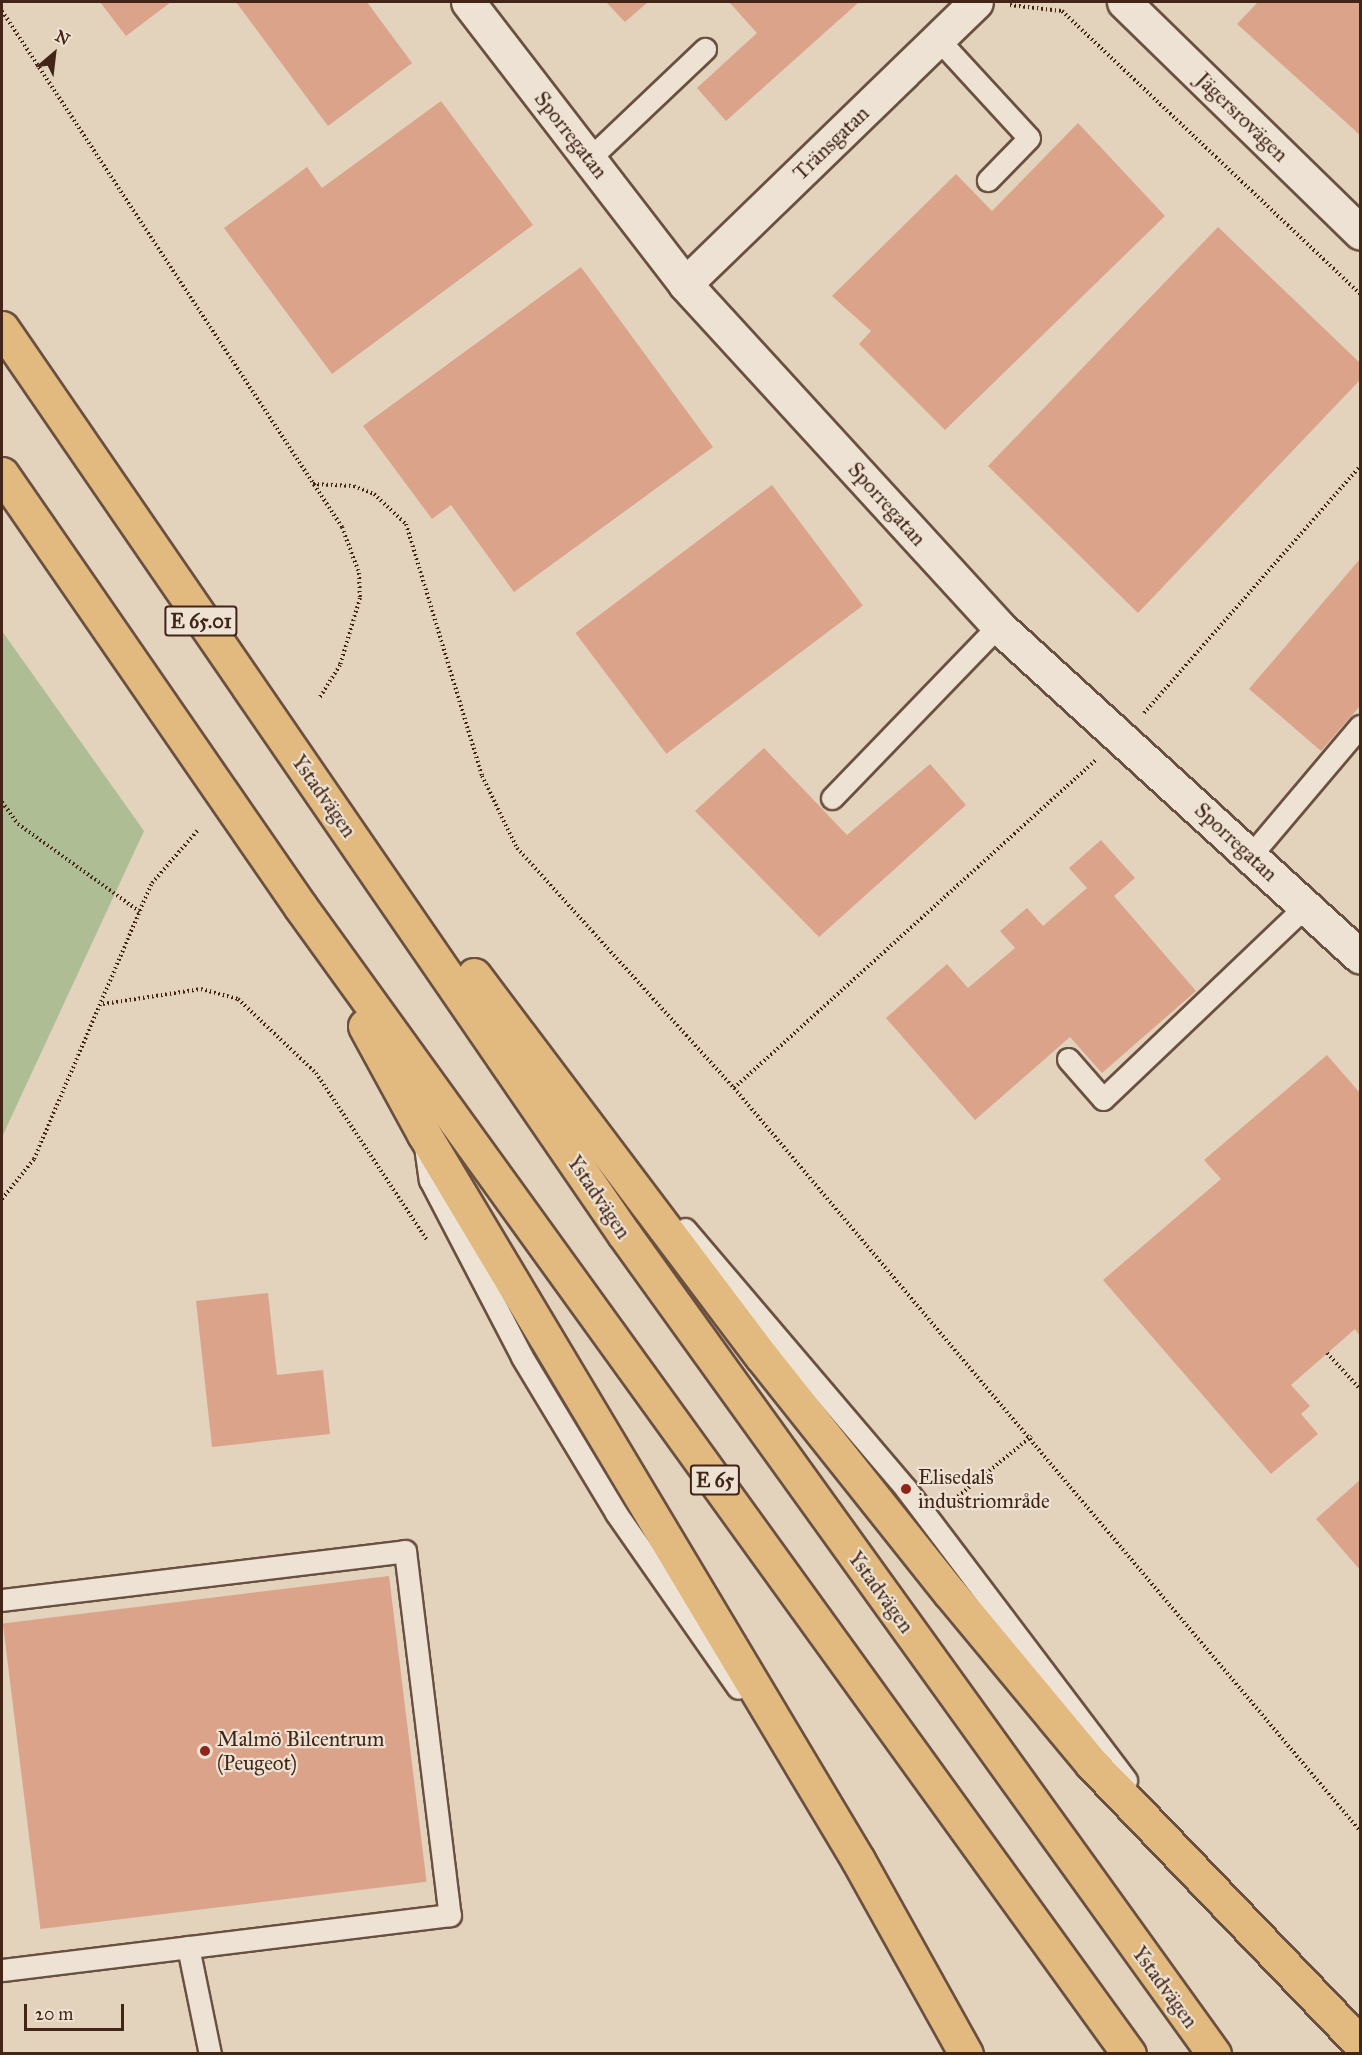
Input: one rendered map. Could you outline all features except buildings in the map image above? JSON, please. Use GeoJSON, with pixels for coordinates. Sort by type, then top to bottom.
{"type":"FeatureCollection","features":[{"type":"Feature","properties":{"kind":"highway","name":"Ystadvägen"},"geometry":{"type":"LineString","coordinates":[[2,328],[405,910],[624,1234],[1214,2054]]}},
{"type":"Feature","properties":{"kind":"highway"},"geometry":{"type":"LineString","coordinates":[[2,474],[300,906],[424,1134],[858,1860],[966,2054]]}},
{"type":"Feature","properties":{"kind":"highway","name":"E 65"},"geometry":{"type":"LineString","coordinates":[[300,906],[1129,2054]]}},
{"type":"Feature","properties":{"kind":"highway"},"geometry":{"type":"LineString","coordinates":[[405,910],[472,972],[762,1358],[950,1593],[1092,1764],[1218,1900],[1360,2043]]}},
{"type":"Feature","properties":{"kind":"street","name":"Sporregatan"},"geometry":{"type":"LineString","coordinates":[[468,2],[685,284],[998,626],[1360,956]]}},
{"type":"Feature","properties":{"kind":"street","name":"Tränsgatan"},"geometry":{"type":"LineString","coordinates":[[685,284],[976,2]]}},
{"type":"Feature","properties":{"kind":"street","name":"Jägersrovägen"},"geometry":{"type":"LineString","coordinates":[[1124,2],[1360,232]]}},
{"type":"Feature","properties":{"kind":"lane"},"geometry":{"type":"LineString","coordinates":[[938,39],[1029,138],[988,180]]}},
{"type":"Feature","properties":{"kind":"lane"},"geometry":{"type":"LineString","coordinates":[[589,159],[705,49]]}},
{"type":"Feature","properties":{"kind":"lane"},"geometry":{"type":"LineString","coordinates":[[832,798],[998,626]]}},
{"type":"Feature","properties":{"kind":"lane"},"geometry":{"type":"LineString","coordinates":[[1251,855],[1360,726]]}},
{"type":"Feature","properties":{"kind":"lane"},"geometry":{"type":"LineString","coordinates":[[1068,1059],[1103,1099],[1306,906]]}},
{"type":"Feature","properties":{"kind":"lane"},"geometry":{"type":"LineString","coordinates":[[2,1600],[405,1551],[450,1915],[2,1970]]}},
{"type":"Feature","properties":{"kind":"lane"},"geometry":{"type":"LineString","coordinates":[[188,1947],[210,2054]]}},
{"type":"Feature","properties":{"kind":"path"},"geometry":{"type":"LineString","coordinates":[[1006,2],[1062,12],[1360,294]]}},
{"type":"Feature","properties":{"kind":"path"},"geometry":{"type":"LineString","coordinates":[[2,11],[313,484],[353,553],[360,598],[344,656],[320,697]]}},
{"type":"Feature","properties":{"kind":"path"},"geometry":{"type":"LineString","coordinates":[[734,1088],[1122,737],[1360,466]]}},
{"type":"Feature","properties":{"kind":"path"},"geometry":{"type":"LineString","coordinates":[[313,484],[354,486],[374,494],[406,524],[482,776],[504,827],[517,848],[734,1088],[1032,1436],[1360,1831]]}},
{"type":"Feature","properties":{"kind":"path"},"geometry":{"type":"LineString","coordinates":[[2,802],[18,824],[140,912]]}},
{"type":"Feature","properties":{"kind":"path"},"geometry":{"type":"LineString","coordinates":[[2,1199],[34,1159],[103,1004],[152,883],[198,830]]}},
{"type":"Feature","properties":{"kind":"path"},"geometry":{"type":"LineString","coordinates":[[103,1004],[201,988],[245,1005],[316,1073],[431,1247]]}},
{"type":"Feature","properties":{"kind":"path"},"geometry":{"type":"LineString","coordinates":[[1327,1353],[1360,1389]]}},
{"type":"Feature","properties":{"kind":"path"},"geometry":{"type":"LineString","coordinates":[[940,1510],[1032,1436]]}},
{"type":"Feature","properties":{"kind":"green space"},"geometry":{"type":"Polygon","coordinates":[[[2,631],[144,831],[2,1137],[2,631]]]}},
{"type":"Feature","properties":{"kind":"place","name":"Elisedals industriområde"},"geometry":{"type":"Point","coordinates":[906,1489]}},
{"type":"Feature","properties":{"kind":"place","name":"Malmö Bilcentrum (Peugeot)"},"geometry":{"type":"Point","coordinates":[205,1751]}}]}
